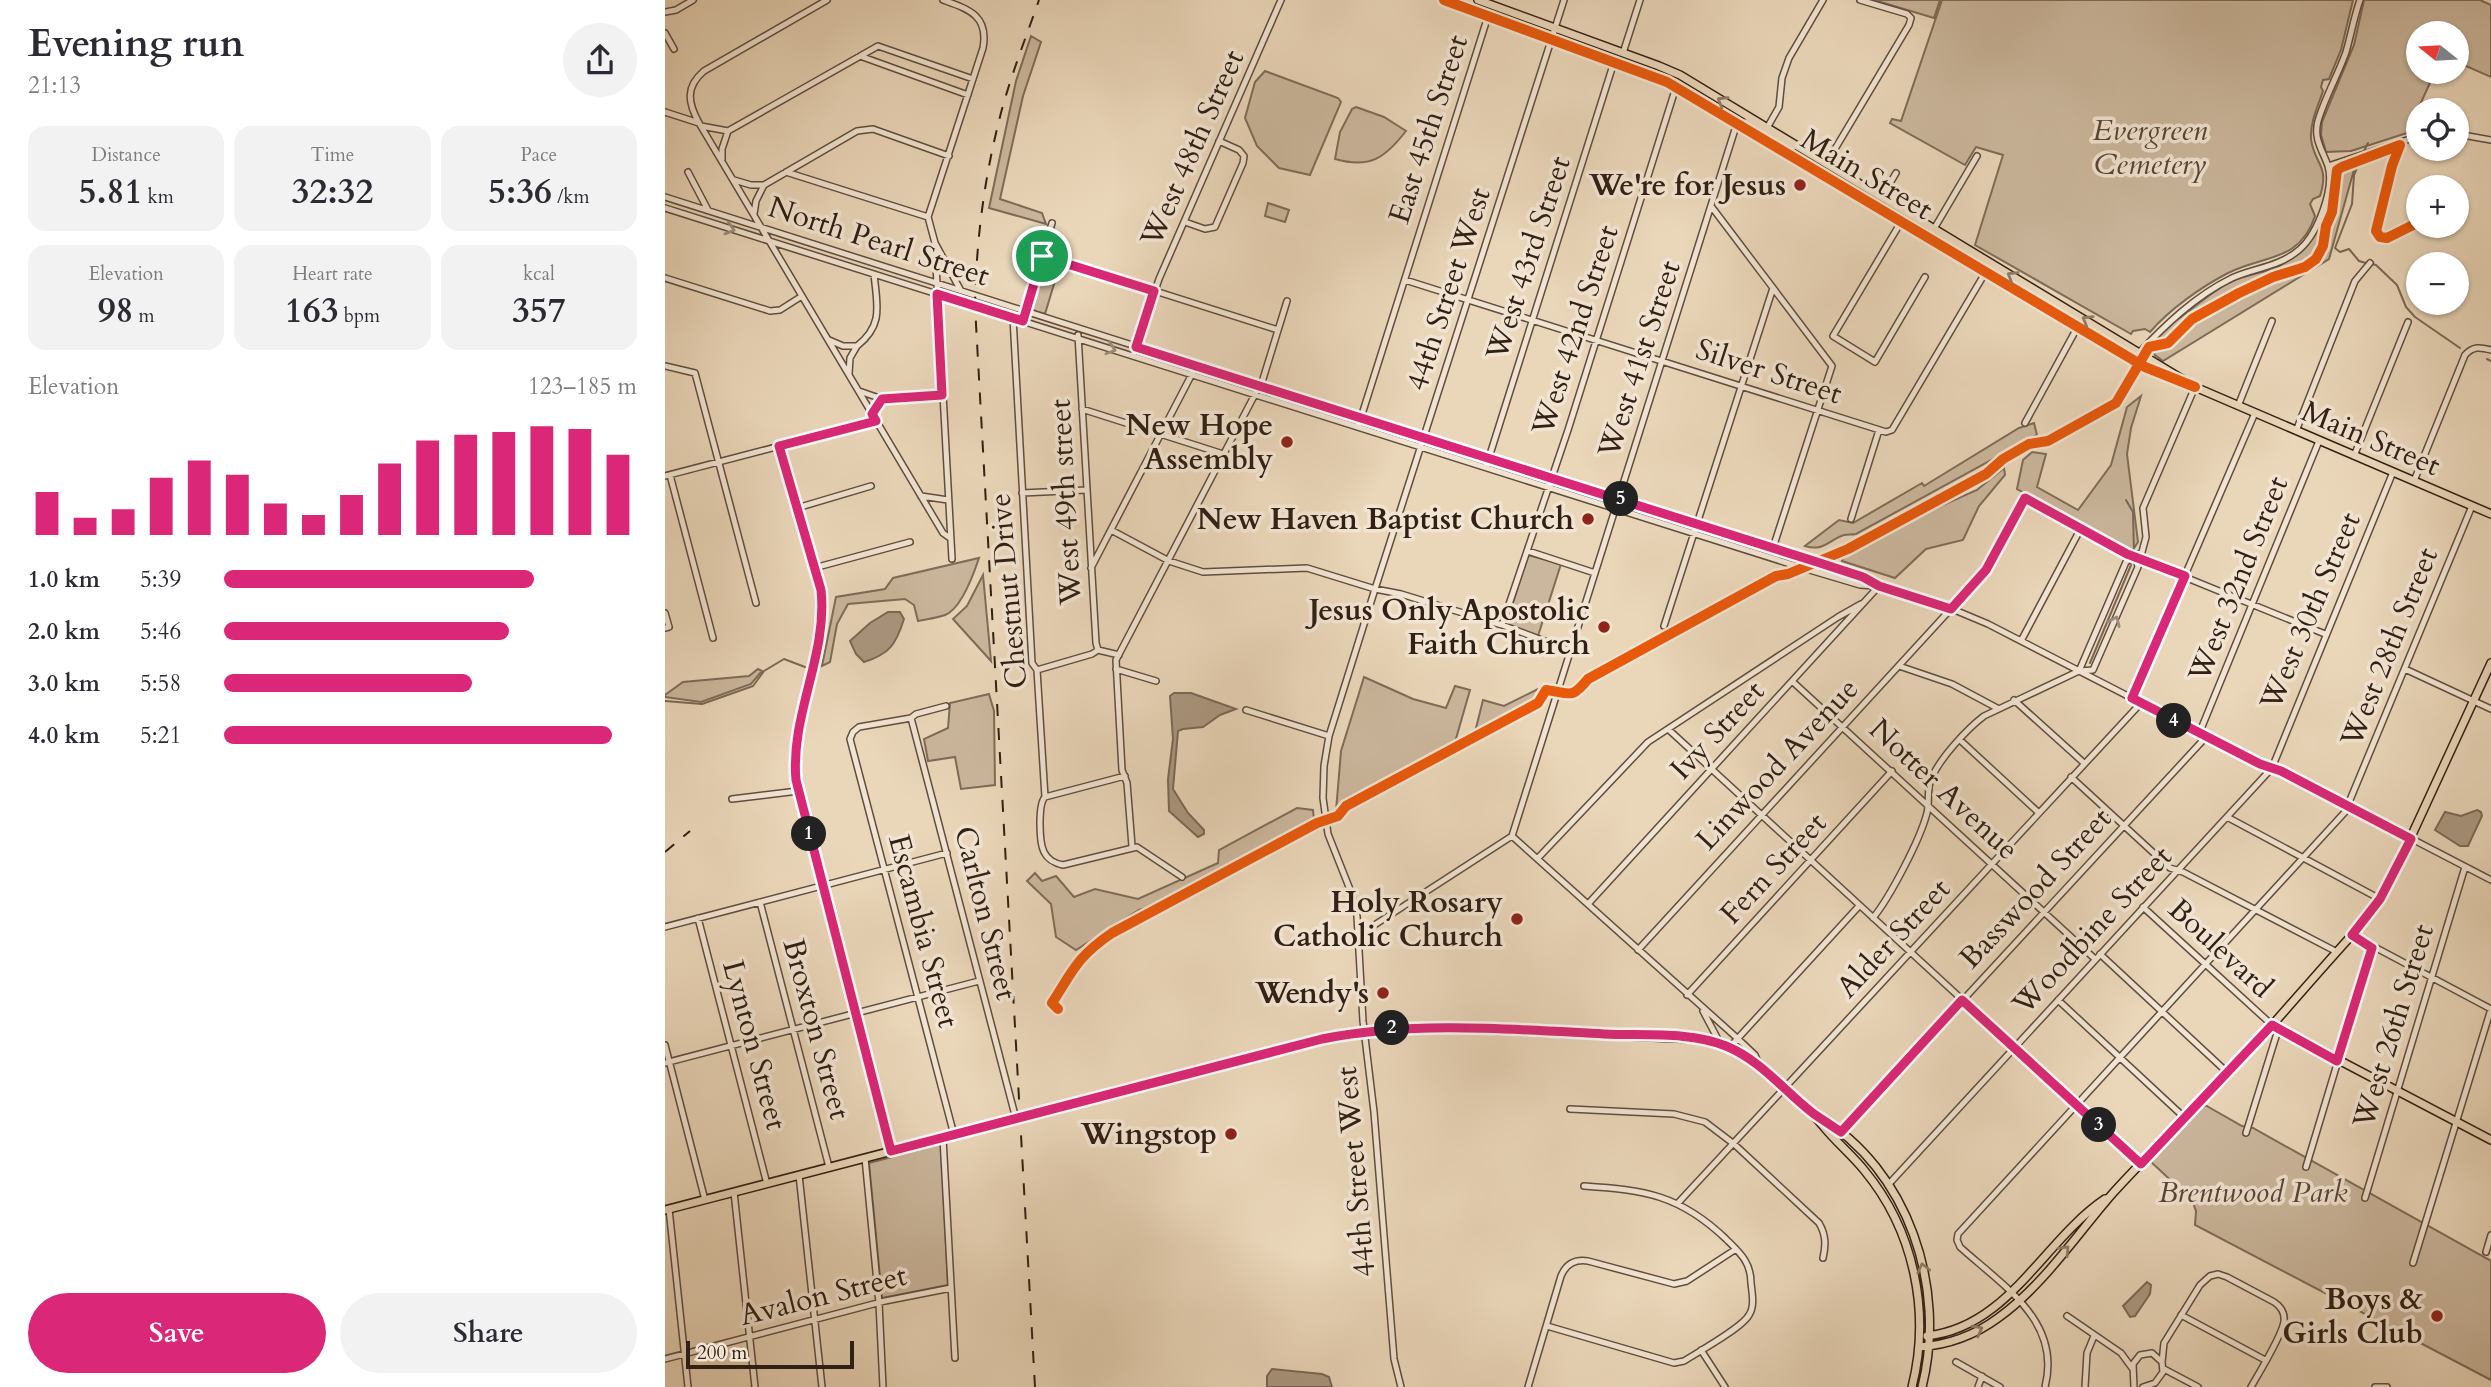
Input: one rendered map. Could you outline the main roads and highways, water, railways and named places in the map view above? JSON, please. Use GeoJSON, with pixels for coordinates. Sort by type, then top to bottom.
{"type":"FeatureCollection","features":[{"type":"Feature","properties":{"kind":"main road","name":"Main Street"},"geometry":{"type":"LineString","coordinates":[[1444,0],[1676,87],[2133,360],[2491,514]]}},
{"type":"Feature","properties":{"kind":"main road","name":"Main Street"},"geometry":{"type":"LineString","coordinates":[[1478,0],[1492,2],[1680,75],[2195,387]]}},
{"type":"Feature","properties":{"kind":"main road"},"geometry":{"type":"LineString","coordinates":[[1737,123],[1747,123],[1783,144],[1812,155]]}},
{"type":"Feature","properties":{"kind":"main road"},"geometry":{"type":"LineString","coordinates":[[1919,1347],[1958,1339],[1975,1332],[2001,1316],[2019,1300],[2141,1164],[2275,1028],[2380,899],[2411,839],[2491,663]]}},
{"type":"Feature","properties":{"kind":"main road"},"geometry":{"type":"LineString","coordinates":[[667,1210],[1304,1044],[1364,1031],[1442,1027],[1690,1038],[1725,1046],[1759,1064],[1815,1114],[1841,1132],[1875,1166],[1888,1185],[1905,1213],[1920,1252],[1929,1294],[1930,1346],[1922,1387]]}},
{"type":"Feature","properties":{"kind":"main road","name":"Boulevard"},"geometry":{"type":"LineString","coordinates":[[2275,1028],[2491,1140]]}},
{"type":"Feature","properties":{"kind":"main road"},"geometry":{"type":"LineString","coordinates":[[1815,1114],[1877,1186],[1905,1240],[1916,1280],[1920,1337],[1912,1387]]}},
{"type":"Feature","properties":{"kind":"main road"},"geometry":{"type":"LineString","coordinates":[[1845,1149],[1853,1149],[1868,1164],[1875,1166]]}},
{"type":"Feature","properties":{"kind":"main road"},"geometry":{"type":"LineString","coordinates":[[1920,1337],[1948,1332],[1990,1311],[2011,1293],[2080,1220],[2112,1195]]}},
{"type":"Feature","properties":{"kind":"waterway"},"geometry":{"type":"LineString","coordinates":[[2364,151],[2368,143]]}},
{"type":"Feature","properties":{"kind":"waterway"},"geometry":{"type":"LineString","coordinates":[[2362,156],[2354,175],[2352,204],[2335,248],[2340,252],[2349,249],[2359,261],[2366,263]]}},
{"type":"Feature","properties":{"kind":"waterway"},"geometry":{"type":"LineString","coordinates":[[2372,264],[2397,285],[2406,307],[2415,317],[2460,348]]}},
{"type":"Feature","properties":{"kind":"waterway"},"geometry":{"type":"LineString","coordinates":[[2487,359],[2491,361]]}},
{"type":"Feature","properties":{"kind":"waterway"},"geometry":{"type":"LineString","coordinates":[[2126,500],[2133,512],[2134,552]]}},
{"type":"Feature","properties":{"kind":"waterway"},"geometry":{"type":"LineString","coordinates":[[2090,663],[2131,565]]}},
{"type":"Feature","properties":{"kind":"waterway"},"geometry":{"type":"LineString","coordinates":[[665,701],[702,704],[753,686],[764,671],[784,659],[805,667]]}},
{"type":"Feature","properties":{"kind":"railway"},"geometry":{"type":"LineString","coordinates":[[1035,1387],[975,306],[981,217],[992,151],[1006,96],[1039,0]]}},
{"type":"Feature","properties":{"kind":"railway"},"geometry":{"type":"LineString","coordinates":[[665,852],[690,831]]}},
{"type":"Feature","properties":{"kind":"place","name":"We're for Jesus"},"geometry":{"type":"Point","coordinates":[1800,185]}},
{"type":"Feature","properties":{"kind":"place","name":"New Hope Assembly"},"geometry":{"type":"Point","coordinates":[1287,442]}},
{"type":"Feature","properties":{"kind":"place","name":"New Haven Baptist Church"},"geometry":{"type":"Point","coordinates":[1588,519]}},
{"type":"Feature","properties":{"kind":"place","name":"Jesus Only Apostolic Faith Church"},"geometry":{"type":"Point","coordinates":[1604,627]}},
{"type":"Feature","properties":{"kind":"place","name":"Holy Rosary Catholic Church"},"geometry":{"type":"Point","coordinates":[1517,919]}},
{"type":"Feature","properties":{"kind":"place","name":"Wendy's"},"geometry":{"type":"Point","coordinates":[1383,993]}},
{"type":"Feature","properties":{"kind":"place","name":"Wingstop"},"geometry":{"type":"Point","coordinates":[1231,1134]}},
{"type":"Feature","properties":{"kind":"place","name":"Boys & Girls Club"},"geometry":{"type":"Point","coordinates":[2437,1316]}},
{"type":"Feature","properties":{"kind":"park label","name":"Evergreen Cemetery"},"geometry":{"type":"Point","coordinates":[2150,147]}},
{"type":"Feature","properties":{"kind":"park label","name":"Brentwood Park"},"geometry":{"type":"Point","coordinates":[2253,1192]}}]}
